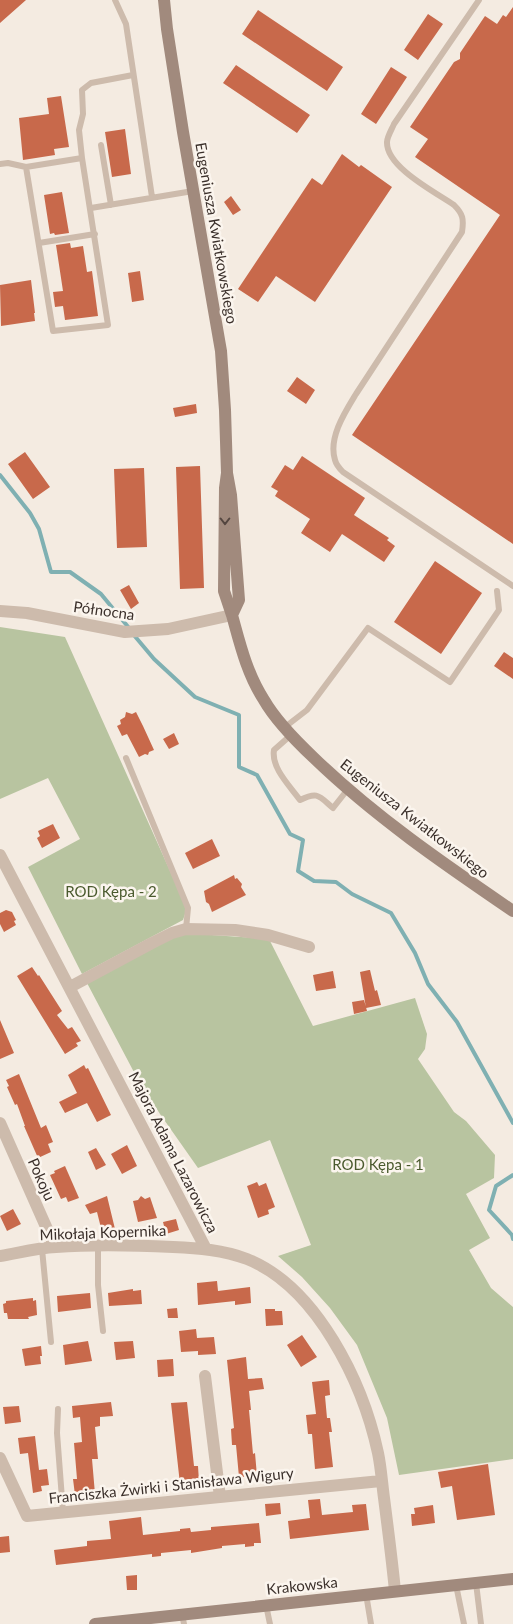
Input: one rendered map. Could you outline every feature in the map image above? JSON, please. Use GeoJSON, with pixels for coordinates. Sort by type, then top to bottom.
{"type":"FeatureCollection","features":[{"type":"Feature","properties":{"kind":"street","name":"Eugeniusza Kwiatkowskiego"},"geometry":{"type":"LineString","coordinates":[[164,0],[167,30],[221,351],[228,473],[225,488],[224,591],[243,656],[264,701],[288,731],[327,771],[382,817],[444,864],[513,911]]}},
{"type":"Feature","properties":{"kind":"street","name":"Północna"},"geometry":{"type":"LineString","coordinates":[[0,611],[27,614],[125,632],[168,629],[232,615]]}},
{"type":"Feature","properties":{"kind":"street","name":"Majora Adama Lazarowicza"},"geometry":{"type":"LineString","coordinates":[[0,856],[206,1249],[240,1257],[267,1270],[284,1282],[320,1320],[348,1370],[372,1428],[378,1455],[395,1591]]}},
{"type":"Feature","properties":{"kind":"street"},"geometry":{"type":"LineString","coordinates":[[70,987],[172,933],[186,929],[235,930],[268,935],[309,947]]}},
{"type":"Feature","properties":{"kind":"street","name":"Pokoju"},"geometry":{"type":"LineString","coordinates":[[0,1123],[55,1247]]}},
{"type":"Feature","properties":{"kind":"street","name":"Mikołaja Kopernika"},"geometry":{"type":"LineString","coordinates":[[0,1256],[55,1247],[144,1245],[206,1249]]}},
{"type":"Feature","properties":{"kind":"street"},"geometry":{"type":"LineString","coordinates":[[205,1376],[220,1498]]}},
{"type":"Feature","properties":{"kind":"street","name":"Franciszka Żwirki i Stanisława Wigury"},"geometry":{"type":"LineString","coordinates":[[0,1458],[4,1478],[27,1516],[381,1481]]}},
{"type":"Feature","properties":{"kind":"street","name":"Krakowska"},"geometry":{"type":"LineString","coordinates":[[95,1624],[183,1619],[266,1605],[476,1583],[512,1582]]}},
{"type":"Feature","properties":{"kind":"lane"},"geometry":{"type":"LineString","coordinates":[[115,0],[126,24],[152,197]]}},
{"type":"Feature","properties":{"kind":"lane"},"geometry":{"type":"LineString","coordinates":[[479,0],[394,124],[387,142],[390,156],[397,165],[454,205],[461,213],[464,220],[462,232],[345,412],[335,436],[333,450],[335,462],[343,472],[513,586]]}},
{"type":"Feature","properties":{"kind":"lane"},"geometry":{"type":"LineString","coordinates":[[26,167],[53,331],[108,325],[82,158],[79,130],[83,114],[82,90],[91,83],[133,75]]}},
{"type":"Feature","properties":{"kind":"lane"},"geometry":{"type":"LineString","coordinates":[[101,146],[111,204]]}},
{"type":"Feature","properties":{"kind":"lane"},"geometry":{"type":"LineString","coordinates":[[0,164],[8,163],[26,167],[82,158]]}},
{"type":"Feature","properties":{"kind":"lane"},"geometry":{"type":"LineString","coordinates":[[91,208],[194,191]]}},
{"type":"Feature","properties":{"kind":"lane"},"geometry":{"type":"LineString","coordinates":[[39,243],[95,234]]}},
{"type":"Feature","properties":{"kind":"lane"},"geometry":{"type":"LineString","coordinates":[[348,789],[333,808],[311,794],[300,800],[278,769],[273,758],[274,750],[307,710],[368,628],[450,682],[500,610],[497,591]]}},
{"type":"Feature","properties":{"kind":"lane"},"geometry":{"type":"LineString","coordinates":[[126,758],[188,908],[186,929]]}},
{"type":"Feature","properties":{"kind":"lane"},"geometry":{"type":"LineString","coordinates":[[98,1246],[98,1285],[102,1331]]}},
{"type":"Feature","properties":{"kind":"lane"},"geometry":{"type":"LineString","coordinates":[[42,1249],[51,1342]]}},
{"type":"Feature","properties":{"kind":"lane"},"geometry":{"type":"LineString","coordinates":[[58,1409],[57,1433],[64,1512]]}},
{"type":"Feature","properties":{"kind":"lane"},"geometry":{"type":"LineString","coordinates":[[476,1583],[481,1624]]}},
{"type":"Feature","properties":{"kind":"lane"},"geometry":{"type":"LineString","coordinates":[[456,1585],[464,1624]]}},
{"type":"Feature","properties":{"kind":"lane"},"geometry":{"type":"LineString","coordinates":[[366,1594],[371,1624]]}},
{"type":"Feature","properties":{"kind":"lane"},"geometry":{"type":"LineString","coordinates":[[266,1605],[270,1624]]}},
{"type":"Feature","properties":{"kind":"green space","name":"ROD Kępa - 2"},"geometry":{"type":"Polygon","coordinates":[[[0,627],[65,637],[184,902],[186,911],[183,920],[82,974],[28,867],[80,839],[48,778],[0,799],[0,627]]]}},
{"type":"Feature","properties":{"kind":"green space","name":"ROD Kępa - 1"},"geometry":{"type":"Polygon","coordinates":[[[182,933],[269,939],[313,1026],[415,998],[427,1034],[425,1049],[418,1059],[454,1112],[466,1121],[495,1155],[494,1178],[466,1194],[490,1238],[469,1250],[491,1288],[513,1307],[513,1459],[399,1475],[387,1418],[357,1345],[330,1308],[302,1277],[278,1256],[311,1245],[270,1140],[198,1168],[136,1076],[87,983],[182,933]]]}},
{"type":"Feature","properties":{"kind":"building"},"geometry":{"type":"Polygon","coordinates":[[[0,0],[26,0],[0,23],[0,0]]]}},
{"type":"Feature","properties":{"kind":"building"},"geometry":{"type":"Polygon","coordinates":[[[513,7],[513,544],[352,435],[500,215],[415,157],[428,139],[410,127],[454,62],[460,59],[460,53],[485,16],[497,24],[503,15],[506,17],[513,7]]]}},
{"type":"Feature","properties":{"kind":"building"},"geometry":{"type":"Polygon","coordinates":[[[258,10],[343,67],[327,91],[242,34],[258,10]]]}},
{"type":"Feature","properties":{"kind":"building"},"geometry":{"type":"Polygon","coordinates":[[[428,14],[443,24],[418,60],[404,50],[428,14]]]}},
{"type":"Feature","properties":{"kind":"building"},"geometry":{"type":"Polygon","coordinates":[[[236,65],[310,115],[297,133],[223,83],[236,65]]]}},
{"type":"Feature","properties":{"kind":"building"},"geometry":{"type":"Polygon","coordinates":[[[391,67],[407,77],[376,124],[361,114],[391,67]]]}},
{"type":"Feature","properties":{"kind":"building"},"geometry":{"type":"Polygon","coordinates":[[[61,96],[69,147],[54,149],[55,155],[23,160],[19,118],[49,114],[47,98],[61,96]]]}},
{"type":"Feature","properties":{"kind":"building"},"geometry":{"type":"Polygon","coordinates":[[[125,129],[131,174],[112,177],[105,132],[125,129]]]}},
{"type":"Feature","properties":{"kind":"building"},"geometry":{"type":"Polygon","coordinates":[[[342,154],[392,187],[315,302],[276,276],[258,302],[238,289],[312,178],[322,185],[342,154]]]}},
{"type":"Feature","properties":{"kind":"building"},"geometry":{"type":"Polygon","coordinates":[[[62,192],[69,233],[50,234],[44,195],[62,192]]]}},
{"type":"Feature","properties":{"kind":"building"},"geometry":{"type":"Polygon","coordinates":[[[231,196],[241,210],[233,215],[224,202],[231,196]]]}},
{"type":"Feature","properties":{"kind":"building"},"geometry":{"type":"Polygon","coordinates":[[[70,243],[71,248],[83,246],[87,272],[92,271],[98,316],[65,320],[63,306],[55,307],[53,292],[63,291],[56,245],[70,243]]]}},
{"type":"Feature","properties":{"kind":"building"},"geometry":{"type":"Polygon","coordinates":[[[140,271],[144,300],[132,302],[128,273],[140,271]]]}},
{"type":"Feature","properties":{"kind":"building"},"geometry":{"type":"Polygon","coordinates":[[[31,280],[35,321],[1,326],[0,285],[31,280]]]}},
{"type":"Feature","properties":{"kind":"building"},"geometry":{"type":"Polygon","coordinates":[[[297,377],[315,390],[306,404],[287,391],[297,377]]]}},
{"type":"Feature","properties":{"kind":"building"},"geometry":{"type":"Polygon","coordinates":[[[196,404],[197,413],[175,417],[173,408],[196,404]]]}},
{"type":"Feature","properties":{"kind":"building"},"geometry":{"type":"Polygon","coordinates":[[[25,452],[50,487],[33,499],[8,464],[25,452]]]}},
{"type":"Feature","properties":{"kind":"building"},"geometry":{"type":"Polygon","coordinates":[[[302,456],[365,498],[354,515],[389,538],[387,540],[395,546],[384,562],[342,534],[330,552],[301,533],[310,519],[275,496],[278,491],[271,487],[285,465],[293,470],[302,456]]]}},
{"type":"Feature","properties":{"kind":"building"},"geometry":{"type":"Polygon","coordinates":[[[200,466],[204,588],[180,589],[176,467],[200,466]]]}},
{"type":"Feature","properties":{"kind":"building"},"geometry":{"type":"Polygon","coordinates":[[[144,468],[147,547],[117,548],[114,469],[144,468]]]}},
{"type":"Feature","properties":{"kind":"building"},"geometry":{"type":"Polygon","coordinates":[[[435,561],[482,593],[441,654],[394,622],[435,561]]]}},
{"type":"Feature","properties":{"kind":"building"},"geometry":{"type":"Polygon","coordinates":[[[129,585],[139,603],[131,609],[120,590],[129,585]]]}},
{"type":"Feature","properties":{"kind":"building"},"geometry":{"type":"Polygon","coordinates":[[[504,652],[513,658],[513,679],[494,666],[504,652]]]}},
{"type":"Feature","properties":{"kind":"building"},"geometry":{"type":"Polygon","coordinates":[[[126,712],[132,714],[136,712],[154,750],[149,752],[148,755],[145,754],[139,757],[127,734],[122,736],[117,726],[121,724],[120,720],[125,717],[126,712]]]}},
{"type":"Feature","properties":{"kind":"building"},"geometry":{"type":"Polygon","coordinates":[[[174,733],[179,744],[169,749],[163,739],[174,733]]]}},
{"type":"Feature","properties":{"kind":"building"},"geometry":{"type":"Polygon","coordinates":[[[53,824],[60,838],[42,848],[37,838],[40,836],[38,831],[53,824]]]}},
{"type":"Feature","properties":{"kind":"building"},"geometry":{"type":"Polygon","coordinates":[[[212,839],[220,856],[193,869],[185,853],[212,839]]]}},
{"type":"Feature","properties":{"kind":"building"},"geometry":{"type":"Polygon","coordinates":[[[234,875],[235,879],[237,878],[242,884],[241,887],[246,895],[212,912],[209,904],[206,902],[204,891],[234,875]]]}},
{"type":"Feature","properties":{"kind":"building"},"geometry":{"type":"Polygon","coordinates":[[[6,910],[12,912],[16,925],[4,932],[0,924],[0,913],[6,910]]]}},
{"type":"Feature","properties":{"kind":"building"},"geometry":{"type":"Polygon","coordinates":[[[32,967],[62,1011],[57,1015],[68,1029],[72,1027],[81,1041],[76,1043],[78,1046],[65,1054],[17,976],[32,967]]]}},
{"type":"Feature","properties":{"kind":"building"},"geometry":{"type":"Polygon","coordinates":[[[370,970],[375,991],[377,990],[381,1005],[366,1008],[360,972],[370,970]]]}},
{"type":"Feature","properties":{"kind":"building"},"geometry":{"type":"Polygon","coordinates":[[[333,971],[336,988],[316,991],[313,975],[333,971]]]}},
{"type":"Feature","properties":{"kind":"building"},"geometry":{"type":"Polygon","coordinates":[[[364,1000],[367,1011],[354,1014],[352,1002],[364,1000]]]}},
{"type":"Feature","properties":{"kind":"building"},"geometry":{"type":"Polygon","coordinates":[[[0,1020],[14,1053],[0,1059],[0,1020]]]}},
{"type":"Feature","properties":{"kind":"building"},"geometry":{"type":"Polygon","coordinates":[[[84,1065],[86,1069],[88,1068],[111,1115],[97,1122],[87,1103],[65,1113],[59,1102],[77,1093],[68,1075],[84,1065]]]}},
{"type":"Feature","properties":{"kind":"building"},"geometry":{"type":"Polygon","coordinates":[[[19,1074],[41,1128],[46,1125],[53,1142],[48,1144],[51,1152],[38,1158],[17,1104],[15,1105],[7,1087],[9,1086],[6,1080],[19,1074]]]}},
{"type":"Feature","properties":{"kind":"building"},"geometry":{"type":"Polygon","coordinates":[[[127,1145],[137,1166],[122,1174],[111,1154],[127,1145]]]}},
{"type":"Feature","properties":{"kind":"building"},"geometry":{"type":"Polygon","coordinates":[[[96,1148],[106,1165],[96,1170],[88,1152],[96,1148]]]}},
{"type":"Feature","properties":{"kind":"building"},"geometry":{"type":"Polygon","coordinates":[[[65,1166],[79,1198],[68,1202],[66,1197],[61,1199],[50,1175],[65,1166]]]}},
{"type":"Feature","properties":{"kind":"building"},"geometry":{"type":"Polygon","coordinates":[[[257,1182],[259,1186],[266,1183],[275,1207],[268,1210],[269,1214],[258,1218],[247,1186],[257,1182]]]}},
{"type":"Feature","properties":{"kind":"building"},"geometry":{"type":"Polygon","coordinates":[[[107,1196],[115,1229],[102,1232],[97,1212],[90,1214],[85,1205],[107,1196]]]}},
{"type":"Feature","properties":{"kind":"building"},"geometry":{"type":"Polygon","coordinates":[[[141,1196],[145,1199],[150,1197],[157,1218],[138,1222],[133,1201],[138,1200],[141,1196]]]}},
{"type":"Feature","properties":{"kind":"building"},"geometry":{"type":"Polygon","coordinates":[[[13,1209],[21,1224],[7,1231],[0,1216],[13,1209]]]}},
{"type":"Feature","properties":{"kind":"building"},"geometry":{"type":"Polygon","coordinates":[[[176,1219],[179,1230],[166,1234],[163,1222],[176,1219]]]}},
{"type":"Feature","properties":{"kind":"building"},"geometry":{"type":"Polygon","coordinates":[[[217,1281],[218,1291],[250,1287],[251,1303],[235,1305],[235,1301],[198,1305],[197,1283],[217,1281]]]}},
{"type":"Feature","properties":{"kind":"building"},"geometry":{"type":"Polygon","coordinates":[[[133,1289],[133,1291],[141,1290],[142,1304],[109,1306],[108,1293],[133,1289]]]}},
{"type":"Feature","properties":{"kind":"building"},"geometry":{"type":"Polygon","coordinates":[[[90,1293],[91,1308],[58,1312],[57,1296],[90,1293]]]}},
{"type":"Feature","properties":{"kind":"building"},"geometry":{"type":"Polygon","coordinates":[[[33,1298],[33,1301],[36,1300],[37,1315],[28,1317],[29,1319],[8,1319],[7,1313],[4,1313],[3,1304],[6,1301],[33,1298]]]}},
{"type":"Feature","properties":{"kind":"building"},"geometry":{"type":"Polygon","coordinates":[[[177,1308],[178,1318],[168,1318],[167,1309],[177,1308]]]}},
{"type":"Feature","properties":{"kind":"building"},"geometry":{"type":"Polygon","coordinates":[[[265,1309],[282,1311],[283,1325],[266,1326],[265,1309]]]}},
{"type":"Feature","properties":{"kind":"building"},"geometry":{"type":"Polygon","coordinates":[[[196,1329],[197,1338],[214,1337],[216,1354],[198,1355],[198,1351],[181,1352],[179,1331],[196,1329]]]}},
{"type":"Feature","properties":{"kind":"building"},"geometry":{"type":"Polygon","coordinates":[[[302,1335],[317,1357],[301,1367],[287,1345],[302,1335]]]}},
{"type":"Feature","properties":{"kind":"building"},"geometry":{"type":"Polygon","coordinates":[[[88,1341],[92,1361],[65,1365],[63,1345],[88,1341]]]}},
{"type":"Feature","properties":{"kind":"building"},"geometry":{"type":"Polygon","coordinates":[[[133,1341],[135,1358],[116,1360],[114,1342],[133,1341]]]}},
{"type":"Feature","properties":{"kind":"building"},"geometry":{"type":"Polygon","coordinates":[[[41,1346],[41,1364],[25,1366],[22,1349],[41,1346]]]}},
{"type":"Feature","properties":{"kind":"building"},"geometry":{"type":"Polygon","coordinates":[[[246,1357],[248,1379],[262,1378],[264,1389],[249,1391],[253,1454],[255,1453],[257,1476],[239,1477],[236,1445],[232,1445],[231,1429],[234,1428],[227,1360],[246,1357]]]}},
{"type":"Feature","properties":{"kind":"building"},"geometry":{"type":"Polygon","coordinates":[[[173,1359],[174,1376],[158,1377],[157,1360],[173,1359]]]}},
{"type":"Feature","properties":{"kind":"building"},"geometry":{"type":"Polygon","coordinates":[[[329,1380],[330,1395],[325,1396],[327,1418],[330,1418],[332,1432],[329,1432],[333,1467],[315,1469],[312,1434],[308,1434],[306,1415],[316,1414],[312,1382],[329,1380]]]}},
{"type":"Feature","properties":{"kind":"building"},"geometry":{"type":"Polygon","coordinates":[[[111,1402],[113,1416],[100,1417],[100,1426],[95,1427],[98,1459],[92,1459],[95,1494],[75,1495],[73,1479],[77,1479],[74,1443],[82,1442],[80,1417],[73,1418],[72,1406],[111,1402]]]}},
{"type":"Feature","properties":{"kind":"building"},"geometry":{"type":"Polygon","coordinates":[[[187,1402],[194,1466],[198,1466],[199,1482],[180,1484],[171,1403],[187,1402]]]}},
{"type":"Feature","properties":{"kind":"building"},"geometry":{"type":"Polygon","coordinates":[[[19,1406],[21,1422],[5,1424],[3,1407],[19,1406]]]}},
{"type":"Feature","properties":{"kind":"building"},"geometry":{"type":"Polygon","coordinates":[[[35,1436],[39,1470],[47,1469],[49,1485],[41,1486],[42,1491],[33,1493],[28,1453],[20,1454],[18,1438],[35,1436]]]}},
{"type":"Feature","properties":{"kind":"building"},"geometry":{"type":"Polygon","coordinates":[[[488,1464],[495,1515],[457,1520],[452,1486],[441,1488],[438,1472],[488,1464]]]}},
{"type":"Feature","properties":{"kind":"building"},"geometry":{"type":"Polygon","coordinates":[[[320,1499],[322,1515],[353,1512],[352,1505],[366,1504],[369,1530],[290,1539],[288,1521],[310,1518],[308,1500],[320,1499]]]}},
{"type":"Feature","properties":{"kind":"building"},"geometry":{"type":"Polygon","coordinates":[[[280,1503],[281,1514],[266,1516],[265,1504],[280,1503]]]}},
{"type":"Feature","properties":{"kind":"building"},"geometry":{"type":"Polygon","coordinates":[[[433,1505],[435,1523],[412,1526],[411,1514],[415,1514],[414,1508],[433,1505]]]}},
{"type":"Feature","properties":{"kind":"building"},"geometry":{"type":"Polygon","coordinates":[[[141,1517],[143,1535],[180,1531],[180,1529],[190,1528],[191,1532],[211,1530],[211,1527],[259,1523],[261,1543],[254,1543],[254,1546],[245,1547],[245,1544],[222,1546],[222,1548],[191,1553],[191,1550],[161,1553],[161,1556],[152,1557],[152,1554],[56,1565],[54,1550],[87,1546],[87,1541],[111,1539],[109,1521],[141,1517]]]}},
{"type":"Feature","properties":{"kind":"building"},"geometry":{"type":"Polygon","coordinates":[[[9,1536],[10,1552],[0,1553],[0,1537],[9,1536]]]}},
{"type":"Feature","properties":{"kind":"building"},"geometry":{"type":"Polygon","coordinates":[[[137,1575],[137,1590],[127,1590],[126,1576],[137,1575]]]}},
{"type":"Feature","properties":{"kind":"waterway"},"geometry":{"type":"LineString","coordinates":[[0,475],[30,513],[39,529],[51,572],[70,572],[101,594],[129,628]]}},
{"type":"Feature","properties":{"kind":"waterway"},"geometry":{"type":"LineString","coordinates":[[133,634],[154,659],[195,697],[239,715],[239,767],[257,775],[290,834],[303,840],[298,871],[314,881],[336,882],[352,894],[391,913],[415,953],[428,984],[457,1022],[513,1123]]}},
{"type":"Feature","properties":{"kind":"waterway"},"geometry":{"type":"LineString","coordinates":[[513,1175],[496,1186],[489,1210],[512,1235],[513,1239]]}}]}
